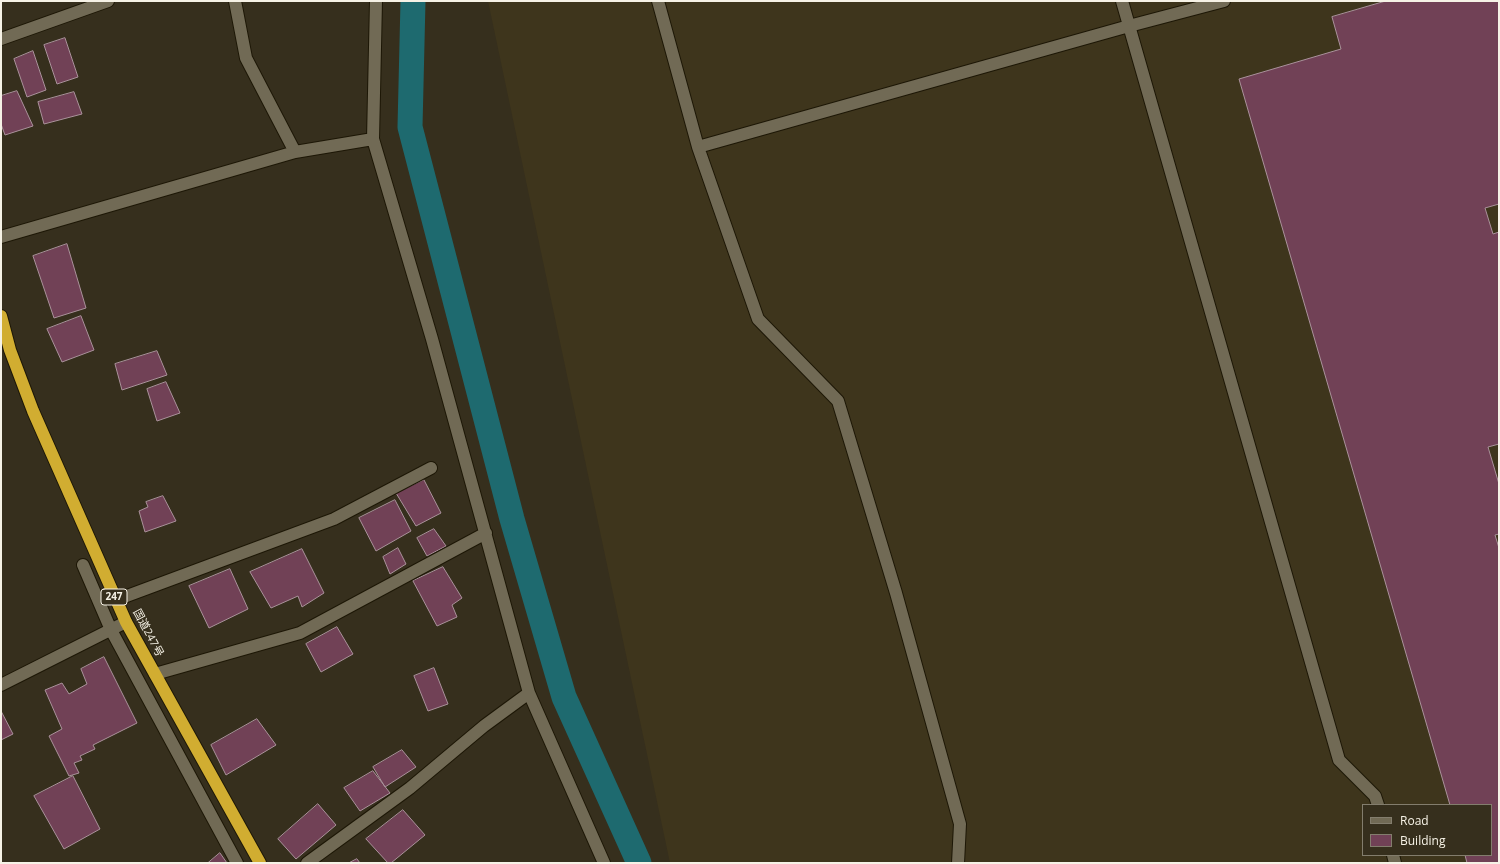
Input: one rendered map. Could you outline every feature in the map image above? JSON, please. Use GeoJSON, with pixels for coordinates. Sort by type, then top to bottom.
{"type":"FeatureCollection","features":[{"type":"Feature","properties":{"kind":"highway","name":"国道247号"},"geometry":{"type":"LineString","coordinates":[[1,316],[10,350],[33,411],[126,622],[260,863]]}},
{"type":"Feature","properties":{"kind":"street"},"geometry":{"type":"LineString","coordinates":[[1,39],[108,1]]}},
{"type":"Feature","properties":{"kind":"street"},"geometry":{"type":"LineString","coordinates":[[235,1],[246,58],[295,152]]}},
{"type":"Feature","properties":{"kind":"street"},"geometry":{"type":"LineString","coordinates":[[376,1],[374,139],[432,339],[529,693],[604,863]]}},
{"type":"Feature","properties":{"kind":"street"},"geometry":{"type":"LineString","coordinates":[[658,1],[698,147],[758,319],[838,401],[896,594],[960,824],[958,863]]}},
{"type":"Feature","properties":{"kind":"street"},"geometry":{"type":"LineString","coordinates":[[1122,1],[1339,760],[1375,796],[1378,804]]}},
{"type":"Feature","properties":{"kind":"street"},"geometry":{"type":"LineString","coordinates":[[698,147],[1128,26],[1224,1]]}},
{"type":"Feature","properties":{"kind":"street"},"geometry":{"type":"LineString","coordinates":[[1,237],[295,152],[374,139]]}},
{"type":"Feature","properties":{"kind":"street"},"geometry":{"type":"LineString","coordinates":[[116,600],[334,519],[431,468]]}},
{"type":"Feature","properties":{"kind":"street"},"geometry":{"type":"LineString","coordinates":[[155,674],[300,633],[486,533]]}},
{"type":"Feature","properties":{"kind":"street"},"geometry":{"type":"LineString","coordinates":[[82,565],[110,630],[237,863]]}},
{"type":"Feature","properties":{"kind":"street"},"geometry":{"type":"LineString","coordinates":[[1,685],[126,622]]}},
{"type":"Feature","properties":{"kind":"street"},"geometry":{"type":"LineString","coordinates":[[307,863],[410,788],[484,726],[529,693]]}},
{"type":"Feature","properties":{"kind":"shaded area"},"geometry":{"type":"Polygon","coordinates":[[[488,1],[1499,1],[1499,863],[670,863],[488,1]]]}},
{"type":"Feature","properties":{"kind":"building"},"geometry":{"type":"Polygon","coordinates":[[[1386,1],[1498,1],[1499,3],[1499,204],[1485,208],[1493,234],[1499,232],[1499,444],[1488,447],[1499,484],[1499,534],[1495,535],[1499,548],[1499,863],[1467,863],[1465,856],[1492,856],[1492,804],[1450,804],[1239,79],[1341,49],[1332,17],[1386,1]]]}},
{"type":"Feature","properties":{"kind":"building"},"geometry":{"type":"Polygon","coordinates":[[[65,38],[78,77],[57,84],[44,45],[65,38]]]}},
{"type":"Feature","properties":{"kind":"building"},"geometry":{"type":"Polygon","coordinates":[[[33,51],[46,90],[27,97],[14,59],[33,51]]]}},
{"type":"Feature","properties":{"kind":"building"},"geometry":{"type":"Polygon","coordinates":[[[17,91],[33,126],[5,135],[1,124],[1,96],[17,91]]]}},
{"type":"Feature","properties":{"kind":"building"},"geometry":{"type":"Polygon","coordinates":[[[74,92],[82,114],[44,124],[38,102],[74,92]]]}},
{"type":"Feature","properties":{"kind":"building"},"geometry":{"type":"Polygon","coordinates":[[[67,244],[86,308],[54,318],[33,256],[67,244]]]}},
{"type":"Feature","properties":{"kind":"building"},"geometry":{"type":"Polygon","coordinates":[[[81,316],[94,350],[62,362],[47,329],[81,316]]]}},
{"type":"Feature","properties":{"kind":"building"},"geometry":{"type":"Polygon","coordinates":[[[157,351],[167,375],[122,390],[115,364],[157,351]]]}},
{"type":"Feature","properties":{"kind":"building"},"geometry":{"type":"Polygon","coordinates":[[[166,382],[180,413],[157,421],[147,389],[166,382]]]}},
{"type":"Feature","properties":{"kind":"building"},"geometry":{"type":"Polygon","coordinates":[[[424,480],[441,513],[416,526],[396,493],[424,480]]]}},
{"type":"Feature","properties":{"kind":"building"},"geometry":{"type":"Polygon","coordinates":[[[163,496],[176,521],[145,532],[139,511],[148,507],[146,502],[163,496]]]}},
{"type":"Feature","properties":{"kind":"building"},"geometry":{"type":"Polygon","coordinates":[[[395,500],[411,531],[376,551],[359,518],[395,500]]]}},
{"type":"Feature","properties":{"kind":"building"},"geometry":{"type":"Polygon","coordinates":[[[434,529],[446,546],[427,556],[417,538],[434,529]]]}},
{"type":"Feature","properties":{"kind":"building"},"geometry":{"type":"Polygon","coordinates":[[[398,548],[406,564],[390,574],[383,557],[398,548]]]}},
{"type":"Feature","properties":{"kind":"building"},"geometry":{"type":"Polygon","coordinates":[[[302,549],[324,593],[302,607],[298,596],[271,608],[250,572],[302,549]]]}},
{"type":"Feature","properties":{"kind":"building"},"geometry":{"type":"Polygon","coordinates":[[[443,567],[462,598],[452,605],[457,617],[437,626],[413,581],[443,567]]]}},
{"type":"Feature","properties":{"kind":"building"},"geometry":{"type":"Polygon","coordinates":[[[230,569],[248,609],[209,628],[189,586],[230,569]]]}},
{"type":"Feature","properties":{"kind":"building"},"geometry":{"type":"Polygon","coordinates":[[[337,627],[353,654],[321,672],[306,644],[337,627]]]}},
{"type":"Feature","properties":{"kind":"building"},"geometry":{"type":"Polygon","coordinates":[[[104,657],[137,723],[93,745],[95,749],[80,756],[82,760],[74,763],[79,773],[69,776],[49,736],[62,729],[45,690],[62,683],[69,694],[87,684],[81,669],[104,657]]]}},
{"type":"Feature","properties":{"kind":"building"},"geometry":{"type":"Polygon","coordinates":[[[434,668],[448,704],[428,711],[414,676],[434,668]]]}},
{"type":"Feature","properties":{"kind":"building"},"geometry":{"type":"Polygon","coordinates":[[[1,711],[13,734],[1,740],[1,711]]]}},
{"type":"Feature","properties":{"kind":"building"},"geometry":{"type":"Polygon","coordinates":[[[257,719],[276,745],[226,775],[211,745],[257,719]]]}},
{"type":"Feature","properties":{"kind":"building"},"geometry":{"type":"Polygon","coordinates":[[[402,750],[416,767],[385,787],[373,767],[402,750]]]}},
{"type":"Feature","properties":{"kind":"building"},"geometry":{"type":"Polygon","coordinates":[[[373,771],[390,793],[360,811],[344,788],[373,771]]]}},
{"type":"Feature","properties":{"kind":"building"},"geometry":{"type":"Polygon","coordinates":[[[73,776],[100,829],[64,849],[34,796],[73,776]]]}},
{"type":"Feature","properties":{"kind":"building"},"geometry":{"type":"Polygon","coordinates":[[[318,804],[336,825],[296,859],[278,839],[318,804]]]}},
{"type":"Feature","properties":{"kind":"building"},"geometry":{"type":"Polygon","coordinates":[[[403,810],[425,835],[391,863],[388,863],[366,839],[403,810]]]}},
{"type":"Feature","properties":{"kind":"building"},"geometry":{"type":"Polygon","coordinates":[[[220,853],[227,863],[208,863],[220,853]]]}},
{"type":"Feature","properties":{"kind":"building"},"geometry":{"type":"Polygon","coordinates":[[[357,859],[360,863],[349,863],[357,859]]]}},
{"type":"Feature","properties":{"kind":"waterway"},"geometry":{"type":"LineString","coordinates":[[413,1],[410,127],[512,519],[564,697],[639,863]]}}]}
